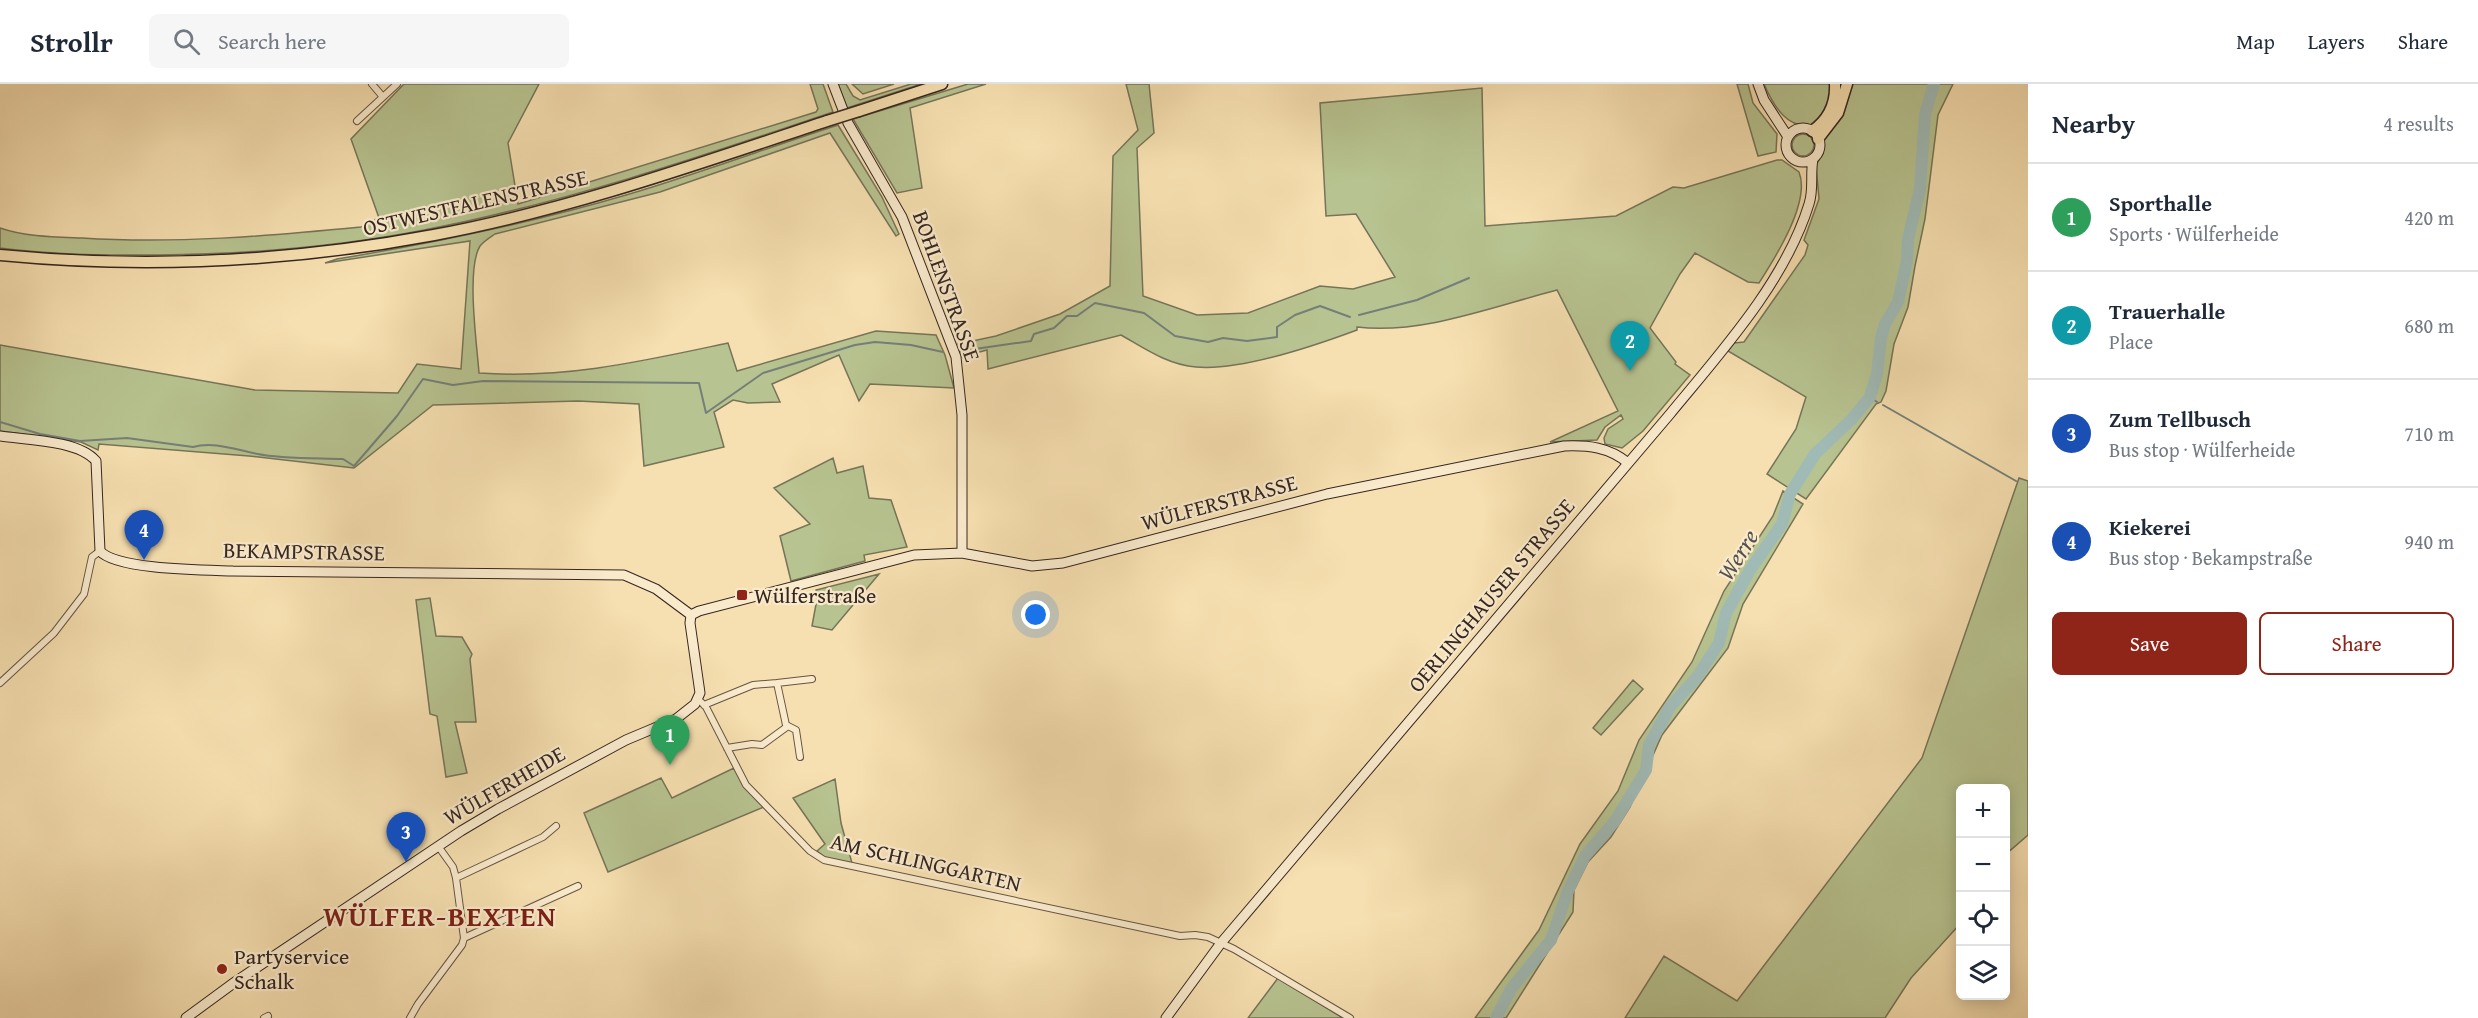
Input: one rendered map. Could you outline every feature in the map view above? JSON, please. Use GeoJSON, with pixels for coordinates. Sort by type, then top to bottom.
{"type":"FeatureCollection","features":[{"type":"Feature","properties":{"kind":"main road","name":"OSTWESTFALENSTRASSE"},"geometry":{"type":"LineString","coordinates":[[0,255],[95,262],[188,263],[281,257],[364,247],[484,224],[573,202],[942,84]]}},
{"type":"Feature","properties":{"kind":"main road"},"geometry":{"type":"LineString","coordinates":[[1815,135],[1835,101],[1836,84]]}},
{"type":"Feature","properties":{"kind":"main road"},"geometry":{"type":"LineString","coordinates":[[1815,135],[1838,113],[1847,84]]}},
{"type":"Feature","properties":{"kind":"street"},"geometry":{"type":"LineString","coordinates":[[372,84],[383,98]]}},
{"type":"Feature","properties":{"kind":"street"},"geometry":{"type":"LineString","coordinates":[[357,121],[397,84]]}},
{"type":"Feature","properties":{"kind":"street","name":"BOHLENSTRASSE"},"geometry":{"type":"LineString","coordinates":[[833,84],[848,123],[902,217],[956,357],[962,415],[962,553]]}},
{"type":"Feature","properties":{"kind":"street"},"geometry":{"type":"LineString","coordinates":[[1758,84],[1764,100],[1778,120],[1792,133]]}},
{"type":"Feature","properties":{"kind":"street"},"geometry":{"type":"LineString","coordinates":[[1800,162],[1813,159],[1818,152],[1815,135],[1801,128],[1792,133],[1786,148],[1811,178]]}},
{"type":"Feature","properties":{"kind":"street","name":"OERLINGHAUSER STRASSE"},"geometry":{"type":"LineString","coordinates":[[1166,1018],[1221,943],[1628,464],[1732,337],[1764,292],[1806,213],[1811,195],[1813,159]]}},
{"type":"Feature","properties":{"kind":"street"},"geometry":{"type":"LineString","coordinates":[[0,436],[76,447],[89,452],[96,461],[100,551],[93,557],[84,594],[60,625],[0,683]]}},
{"type":"Feature","properties":{"kind":"street","name":"WÜLFERSTRASSE"},"geometry":{"type":"LineString","coordinates":[[691,615],[699,610],[914,555],[962,553],[1032,566],[1063,563],[1327,494],[1564,446],[1599,448],[1614,453],[1628,464]]}},
{"type":"Feature","properties":{"kind":"street","name":"BEKAMPSTRASSE"},"geometry":{"type":"LineString","coordinates":[[100,551],[112,559],[177,569],[624,575],[656,589],[691,615]]}},
{"type":"Feature","properties":{"kind":"street"},"geometry":{"type":"LineString","coordinates":[[691,615],[690,623],[701,702],[753,685],[812,679]]}},
{"type":"Feature","properties":{"kind":"street"},"geometry":{"type":"LineString","coordinates":[[777,683],[791,727],[796,730],[800,757]]}},
{"type":"Feature","properties":{"kind":"street","name":"AM SCHLINGGARTEN"},"geometry":{"type":"LineString","coordinates":[[701,702],[746,785],[810,851],[824,860],[1180,936],[1195,934],[1208,937],[1350,1018]]}},
{"type":"Feature","properties":{"kind":"street","name":"WÜLFERHEIDE"},"geometry":{"type":"LineString","coordinates":[[186,1018],[235,982],[438,846],[498,809],[626,740],[676,718],[701,702]]}},
{"type":"Feature","properties":{"kind":"street"},"geometry":{"type":"LineString","coordinates":[[727,748],[752,744],[762,745],[791,727]]}},
{"type":"Feature","properties":{"kind":"street"},"geometry":{"type":"LineString","coordinates":[[456,878],[543,837],[556,826]]}},
{"type":"Feature","properties":{"kind":"street"},"geometry":{"type":"LineString","coordinates":[[410,1018],[462,945],[464,938],[453,867],[438,846]]}},
{"type":"Feature","properties":{"kind":"street"},"geometry":{"type":"LineString","coordinates":[[464,938],[578,886]]}},
{"type":"Feature","properties":{"kind":"green space"},"geometry":{"type":"Polygon","coordinates":[[[404,84],[539,84],[508,143],[518,204],[816,112],[818,109],[810,84],[823,84],[833,112],[579,193],[475,219],[391,236],[292,248],[191,254],[79,254],[0,248],[0,228],[40,236],[117,240],[187,240],[361,227],[379,218],[351,139],[404,84]]]}},
{"type":"Feature","properties":{"kind":"green space"},"geometry":{"type":"Polygon","coordinates":[[[838,84],[846,84],[853,96],[860,100],[911,84],[921,84],[847,108],[838,84]]]}},
{"type":"Feature","properties":{"kind":"green space"},"geometry":{"type":"Polygon","coordinates":[[[852,84],[894,84],[863,94],[852,84]]]}},
{"type":"Feature","properties":{"kind":"green space"},"geometry":{"type":"Polygon","coordinates":[[[968,84],[986,84],[910,108],[922,188],[897,193],[853,119],[968,84]]]}},
{"type":"Feature","properties":{"kind":"green space"},"geometry":{"type":"Polygon","coordinates":[[[1126,84],[1149,84],[1154,133],[1137,148],[1143,296],[1197,315],[1248,313],[1320,286],[1353,289],[1395,277],[1356,214],[1326,216],[1320,103],[1482,88],[1485,226],[1616,216],[1673,187],[1684,188],[1777,160],[1782,160],[1799,172],[1800,198],[1789,229],[1759,283],[1748,282],[1695,253],[1680,274],[1650,328],[1676,362],[1675,364],[1690,375],[1643,431],[1622,448],[1605,444],[1604,438],[1608,429],[1623,419],[1621,415],[1605,427],[1597,440],[1550,442],[1618,411],[1557,290],[1458,318],[1432,323],[1407,327],[1357,327],[1357,330],[1299,350],[1235,365],[1186,366],[1157,355],[1121,335],[988,369],[987,350],[961,357],[958,344],[996,336],[1060,314],[1110,286],[1113,156],[1138,130],[1126,84]]]}},
{"type":"Feature","properties":{"kind":"green space"},"geometry":{"type":"Polygon","coordinates":[[[1737,84],[1748,84],[1753,103],[1777,134],[1776,152],[1758,156],[1737,84]]]}},
{"type":"Feature","properties":{"kind":"green space"},"geometry":{"type":"Polygon","coordinates":[[[1764,84],[1830,84],[1830,100],[1817,123],[1798,124],[1783,116],[1764,84]]]}},
{"type":"Feature","properties":{"kind":"green space"},"geometry":{"type":"Polygon","coordinates":[[[1852,84],[1953,84],[1938,115],[1925,219],[1908,307],[1894,344],[1886,391],[1881,402],[1876,404],[1806,499],[1767,474],[1796,429],[1806,397],[1728,351],[1734,343],[1744,342],[1805,255],[1808,245],[1804,240],[1819,199],[1816,165],[1823,153],[1824,138],[1844,111],[1852,84]]]}},
{"type":"Feature","properties":{"kind":"green space"},"geometry":{"type":"Polygon","coordinates":[[[838,125],[882,197],[899,234],[896,236],[830,133],[660,192],[495,234],[480,246],[474,272],[473,289],[479,373],[574,371],[635,362],[728,343],[737,371],[876,331],[936,335],[945,355],[954,388],[870,384],[859,401],[839,355],[772,384],[780,402],[748,403],[733,400],[714,412],[724,447],[644,466],[639,404],[578,401],[433,405],[354,468],[249,456],[99,444],[98,450],[81,442],[0,431],[0,345],[255,390],[398,393],[417,364],[461,369],[470,241],[325,263],[482,232],[554,215],[626,195],[838,125]]]}},
{"type":"Feature","properties":{"kind":"green space"},"geometry":{"type":"Polygon","coordinates":[[[1803,134],[1811,137],[1814,145],[1811,153],[1803,156],[1795,153],[1792,145],[1795,137],[1803,134]]]}},
{"type":"Feature","properties":{"kind":"green space"},"geometry":{"type":"Polygon","coordinates":[[[833,458],[837,473],[863,466],[869,498],[891,500],[907,547],[864,555],[865,561],[791,581],[780,536],[810,524],[774,488],[833,458]]]}},
{"type":"Feature","properties":{"kind":"green space"},"geometry":{"type":"Polygon","coordinates":[[[2019,478],[2028,481],[2028,835],[2010,851],[2010,784],[1956,784],[1956,928],[1911,978],[1885,1018],[1625,1018],[1664,956],[1737,1001],[1922,758],[2019,478]]]}},
{"type":"Feature","properties":{"kind":"green space"},"geometry":{"type":"Polygon","coordinates":[[[1783,491],[1803,504],[1743,604],[1728,648],[1662,735],[1630,807],[1611,837],[1588,862],[1574,890],[1573,912],[1506,1018],[1475,1018],[1539,930],[1580,844],[1618,791],[1639,740],[1692,662],[1724,591],[1773,516],[1783,491]]]}},
{"type":"Feature","properties":{"kind":"green space"},"geometry":{"type":"Polygon","coordinates":[[[879,574],[832,630],[812,626],[817,599],[816,590],[879,574]]]}},
{"type":"Feature","properties":{"kind":"green space"},"geometry":{"type":"Polygon","coordinates":[[[430,598],[436,636],[462,637],[472,654],[470,659],[476,722],[455,722],[467,773],[446,777],[437,716],[430,714],[416,600],[430,598]]]}},
{"type":"Feature","properties":{"kind":"green space"},"geometry":{"type":"Polygon","coordinates":[[[1633,680],[1643,689],[1601,735],[1593,728],[1633,680]]]}},
{"type":"Feature","properties":{"kind":"green space"},"geometry":{"type":"Polygon","coordinates":[[[734,768],[764,807],[608,872],[584,813],[661,778],[672,798],[734,768]]]}},
{"type":"Feature","properties":{"kind":"green space"},"geometry":{"type":"Polygon","coordinates":[[[835,779],[841,823],[852,863],[826,858],[817,851],[825,844],[793,798],[835,779]]]}},
{"type":"Feature","properties":{"kind":"green space"},"geometry":{"type":"Polygon","coordinates":[[[1278,978],[1343,1018],[1248,1018],[1278,978]]]}},
{"type":"Feature","properties":{"kind":"waterway","name":"Werre"},"geometry":{"type":"LineString","coordinates":[[1496,1018],[1511,989],[1551,940],[1568,891],[1585,856],[1615,821],[1646,770],[1649,745],[1670,707],[1697,677],[1719,643],[1726,613],[1750,570],[1782,524],[1790,494],[1815,454],[1852,419],[1870,397],[1877,374],[1881,338],[1885,324],[1898,302],[1907,261],[1908,239],[1920,189],[1925,114],[1934,84]]}},
{"type":"Feature","properties":{"kind":"waterway"},"geometry":{"type":"LineString","coordinates":[[1359,315],[1417,300],[1469,278]]}},
{"type":"Feature","properties":{"kind":"waterway"},"geometry":{"type":"LineString","coordinates":[[961,351],[1031,341],[1034,334],[1054,328],[1067,316],[1077,316],[1095,303],[1144,313],[1175,336],[1208,342],[1223,338],[1247,341],[1277,337],[1277,327],[1295,315],[1320,306],[1350,317]]}},
{"type":"Feature","properties":{"kind":"waterway"},"geometry":{"type":"LineString","coordinates":[[0,422],[40,434],[80,441],[127,438],[193,447],[209,445],[278,457],[343,459],[354,466],[397,416],[423,379],[453,385],[483,381],[699,383],[706,413],[763,373],[855,345],[875,342],[911,345],[943,352]]}},
{"type":"Feature","properties":{"kind":"waterway"},"geometry":{"type":"LineString","coordinates":[[1870,397],[1877,402]]}},
{"type":"Feature","properties":{"kind":"waterway"},"geometry":{"type":"LineString","coordinates":[[1883,405],[2016,481]]}},
{"type":"Feature","properties":{"kind":"place","name":"Trauerhalle"},"geometry":{"type":"Point","coordinates":[1630,371]}},
{"type":"Feature","properties":{"kind":"place","name":"Kiekerei"},"geometry":{"type":"Point","coordinates":[144,560]}},
{"type":"Feature","properties":{"kind":"place","name":"Wülferstraße"},"geometry":{"type":"Point","coordinates":[742,595]}},
{"type":"Feature","properties":{"kind":"place","name":"Sporthalle"},"geometry":{"type":"Point","coordinates":[670,765]}},
{"type":"Feature","properties":{"kind":"place","name":"Zum Tellbusch"},"geometry":{"type":"Point","coordinates":[406,862]}},
{"type":"Feature","properties":{"kind":"place","name":"Partyservice Schalk"},"geometry":{"type":"Point","coordinates":[222,969]}},
{"type":"Feature","properties":{"kind":"district","name":"WÜLFER-BEXTEN"},"geometry":{"type":"Point","coordinates":[440,916]}}]}
